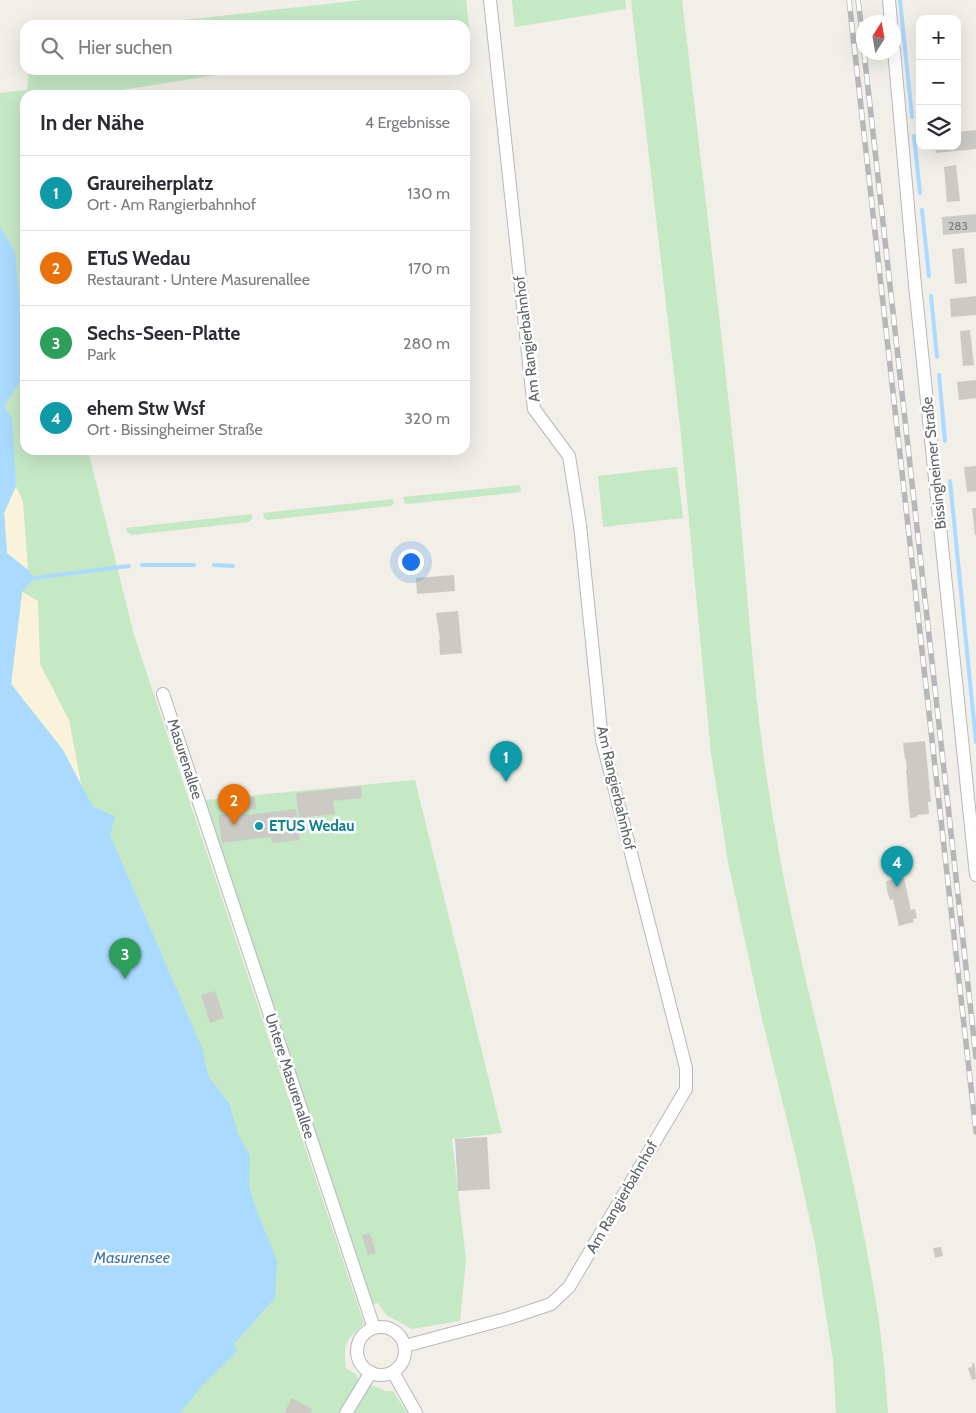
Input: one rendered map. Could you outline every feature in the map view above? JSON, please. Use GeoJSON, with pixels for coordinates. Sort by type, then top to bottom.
{"type":"FeatureCollection","features":[{"type":"Feature","properties":{"kind":"street","name":"Am Rangierbahnhof"},"geometry":{"type":"LineString","coordinates":[[404,1346],[509,1318],[551,1304],[569,1287],[686,1089],[686,1068],[602,740],[580,524],[569,456],[534,409],[490,0]]}},
{"type":"Feature","properties":{"kind":"street"},"geometry":{"type":"LineString","coordinates":[[889,0],[890,15]]}},
{"type":"Feature","properties":{"kind":"street","name":"Bissingheimer Straße"},"geometry":{"type":"LineString","coordinates":[[895,60],[914,276],[976,875]]}},
{"type":"Feature","properties":{"kind":"street","name":"Masurenallee"},"geometry":{"type":"LineString","coordinates":[[163,694],[206,823]]}},
{"type":"Feature","properties":{"kind":"street","name":"Untere Masurenallee"},"geometry":{"type":"LineString","coordinates":[[206,823],[374,1328]]}},
{"type":"Feature","properties":{"kind":"street"},"geometry":{"type":"LineString","coordinates":[[374,1328],[393,1330],[398,1334],[404,1346],[403,1361],[393,1372],[385,1374],[371,1372],[361,1363],[358,1351],[360,1340],[374,1328]]}},
{"type":"Feature","properties":{"kind":"street"},"geometry":{"type":"LineString","coordinates":[[346,1413],[371,1372]]}},
{"type":"Feature","properties":{"kind":"street"},"geometry":{"type":"LineString","coordinates":[[393,1372],[416,1413]]}},
{"type":"Feature","properties":{"kind":"green space"},"geometry":{"type":"Polygon","coordinates":[[[362,0],[466,0],[468,20],[184,20],[362,0]]]}},
{"type":"Feature","properties":{"kind":"green space"},"geometry":{"type":"Polygon","coordinates":[[[512,0],[625,0],[626,9],[515,27],[512,0]]]}},
{"type":"Feature","properties":{"kind":"green space"},"geometry":{"type":"Polygon","coordinates":[[[631,0],[682,0],[730,412],[763,753],[779,855],[792,917],[862,1223],[878,1317],[888,1413],[836,1413],[833,1360],[815,1244],[797,1161],[762,1019],[728,862],[711,753],[680,426],[631,0]]]}},
{"type":"Feature","properties":{"kind":"green space"},"geometry":{"type":"Polygon","coordinates":[[[28,75],[216,75],[122,90],[27,90],[28,75]]]}},
{"type":"Feature","properties":{"kind":"green space"},"geometry":{"type":"Polygon","coordinates":[[[20,91],[20,455],[89,455],[134,635],[364,1324],[353,1334],[347,1343],[345,1353],[346,1368],[357,1375],[358,1380],[386,1391],[393,1391],[407,1413],[0,1413],[0,93],[20,91]]]}},
{"type":"Feature","properties":{"kind":"green space"},"geometry":{"type":"Polygon","coordinates":[[[677,467],[683,518],[603,527],[598,476],[677,467]]]}},
{"type":"Feature","properties":{"kind":"green space"},"geometry":{"type":"Polygon","coordinates":[[[520,485],[521,492],[408,504],[405,503],[403,497],[520,485]]]}},
{"type":"Feature","properties":{"kind":"green space"},"geometry":{"type":"Polygon","coordinates":[[[393,499],[394,503],[391,506],[268,520],[264,518],[263,513],[393,499]]]}},
{"type":"Feature","properties":{"kind":"green space"},"geometry":{"type":"Polygon","coordinates":[[[252,514],[252,519],[249,522],[132,535],[127,532],[126,528],[252,514]]]}},
{"type":"Feature","properties":{"kind":"green space"},"geometry":{"type":"Polygon","coordinates":[[[415,780],[502,1133],[452,1139],[466,1260],[460,1321],[412,1329],[386,1315],[378,1303],[373,1304],[205,800],[415,780]]]}},
{"type":"Feature","properties":{"kind":"sand"},"geometry":{"type":"Polygon","coordinates":[[[16,486],[23,501],[28,570],[7,553],[4,513],[16,486]]]}},
{"type":"Feature","properties":{"kind":"sand"},"geometry":{"type":"Polygon","coordinates":[[[22,592],[38,601],[40,664],[69,720],[82,788],[63,750],[11,684],[22,592]]]}},
{"type":"Feature","properties":{"kind":"water","name":"Masurensee"},"geometry":{"type":"Polygon","coordinates":[[[0,226],[15,252],[20,306],[20,382],[4,406],[12,418],[16,486],[4,513],[7,553],[28,570],[34,578],[22,592],[11,684],[63,750],[93,807],[115,816],[110,835],[202,1048],[208,1076],[229,1103],[238,1134],[250,1156],[249,1185],[254,1204],[277,1261],[275,1298],[233,1345],[238,1350],[201,1387],[180,1413],[0,1413],[0,226]]]}},
{"type":"Feature","properties":{"kind":"building"},"geometry":{"type":"Polygon","coordinates":[[[976,130],[976,149],[936,153],[936,150],[961,150],[961,132],[976,130]]]}},
{"type":"Feature","properties":{"kind":"building"},"geometry":{"type":"Polygon","coordinates":[[[956,165],[960,201],[947,202],[944,167],[956,165]]]}},
{"type":"Feature","properties":{"kind":"building"},"geometry":{"type":"Polygon","coordinates":[[[976,214],[976,232],[943,235],[942,217],[976,214]]]}},
{"type":"Feature","properties":{"kind":"building"},"geometry":{"type":"Polygon","coordinates":[[[964,248],[967,283],[955,284],[952,249],[964,248]]]}},
{"type":"Feature","properties":{"kind":"building"},"geometry":{"type":"Polygon","coordinates":[[[976,296],[976,315],[951,317],[950,299],[976,296]]]}},
{"type":"Feature","properties":{"kind":"building"},"geometry":{"type":"Polygon","coordinates":[[[970,330],[974,365],[963,366],[960,331],[970,330]]]}},
{"type":"Feature","properties":{"kind":"building"},"geometry":{"type":"Polygon","coordinates":[[[976,380],[976,398],[959,400],[957,382],[976,380]]]}},
{"type":"Feature","properties":{"kind":"building"},"geometry":{"type":"Polygon","coordinates":[[[976,466],[976,491],[967,492],[964,467],[976,466]]]}},
{"type":"Feature","properties":{"kind":"building"},"geometry":{"type":"Polygon","coordinates":[[[972,508],[976,508],[976,535],[975,535],[972,508]]]}},
{"type":"Feature","properties":{"kind":"building"},"geometry":{"type":"Polygon","coordinates":[[[454,575],[455,591],[417,594],[416,578],[454,575]]]}},
{"type":"Feature","properties":{"kind":"building"},"geometry":{"type":"Polygon","coordinates":[[[458,611],[462,653],[440,655],[440,639],[436,613],[458,611]]]}},
{"type":"Feature","properties":{"kind":"building"},"geometry":{"type":"Polygon","coordinates":[[[925,741],[931,802],[928,802],[929,814],[910,818],[906,759],[903,743],[925,741]]]}},
{"type":"Feature","properties":{"kind":"building"},"geometry":{"type":"Polygon","coordinates":[[[361,786],[362,798],[333,801],[335,814],[299,818],[296,793],[361,786]]]}},
{"type":"Feature","properties":{"kind":"building"},"geometry":{"type":"Polygon","coordinates":[[[255,797],[256,809],[245,810],[244,798],[255,797]]]}},
{"type":"Feature","properties":{"kind":"building","name":"ETUS Wedau"},"geometry":{"type":"Polygon","coordinates":[[[296,809],[300,840],[272,843],[271,837],[222,843],[218,815],[244,812],[245,815],[296,809]]]}},
{"type":"Feature","properties":{"kind":"building"},"geometry":{"type":"Polygon","coordinates":[[[904,878],[911,910],[915,909],[917,918],[913,919],[914,922],[899,926],[893,899],[890,900],[886,881],[904,878]]]}},
{"type":"Feature","properties":{"kind":"building"},"geometry":{"type":"Polygon","coordinates":[[[215,991],[224,1018],[210,1023],[201,995],[215,991]]]}},
{"type":"Feature","properties":{"kind":"building"},"geometry":{"type":"Polygon","coordinates":[[[487,1137],[490,1189],[458,1191],[455,1139],[487,1137]]]}},
{"type":"Feature","properties":{"kind":"building"},"geometry":{"type":"Polygon","coordinates":[[[370,1233],[376,1253],[368,1255],[362,1235],[370,1233]]]}},
{"type":"Feature","properties":{"kind":"building"},"geometry":{"type":"Polygon","coordinates":[[[941,1247],[943,1256],[935,1258],[933,1248],[941,1247]]]}},
{"type":"Feature","properties":{"kind":"building"},"geometry":{"type":"Polygon","coordinates":[[[972,1363],[974,1363],[975,1367],[976,1379],[972,1380],[968,1368],[972,1367],[972,1363]]]}},
{"type":"Feature","properties":{"kind":"building"},"geometry":{"type":"Polygon","coordinates":[[[292,1398],[312,1409],[310,1413],[284,1413],[292,1398]]]}},
{"type":"Feature","properties":{"kind":"waterway"},"geometry":{"type":"LineString","coordinates":[[900,0],[912,117]]}},
{"type":"Feature","properties":{"kind":"waterway"},"geometry":{"type":"LineString","coordinates":[[914,136],[920,193]]}},
{"type":"Feature","properties":{"kind":"waterway"},"geometry":{"type":"LineString","coordinates":[[922,210],[929,276]]}},
{"type":"Feature","properties":{"kind":"waterway"},"geometry":{"type":"LineString","coordinates":[[931,296],[937,357]]}},
{"type":"Feature","properties":{"kind":"waterway"},"geometry":{"type":"LineString","coordinates":[[939,375],[945,441]]}},
{"type":"Feature","properties":{"kind":"waterway"},"geometry":{"type":"LineString","coordinates":[[950,481],[976,742]]}},
{"type":"Feature","properties":{"kind":"waterway"},"geometry":{"type":"LineString","coordinates":[[142,565],[194,565]]}},
{"type":"Feature","properties":{"kind":"waterway"},"geometry":{"type":"LineString","coordinates":[[214,565],[233,566]]}},
{"type":"Feature","properties":{"kind":"waterway"},"geometry":{"type":"LineString","coordinates":[[42,577],[129,566]]}},
{"type":"Feature","properties":{"kind":"railway"},"geometry":{"type":"LineString","coordinates":[[849,0],[976,1132]]}},
{"type":"Feature","properties":{"kind":"railway"},"geometry":{"type":"LineString","coordinates":[[858,0],[860,15]]}},
{"type":"Feature","properties":{"kind":"railway"},"geometry":{"type":"LineString","coordinates":[[865,60],[976,1057]]}},
{"type":"Feature","properties":{"kind":"place","name":"Graureiherplatz"},"geometry":{"type":"Point","coordinates":[506,782]}},
{"type":"Feature","properties":{"kind":"place","name":"ETuS Wedau"},"geometry":{"type":"Point","coordinates":[234,825]}},
{"type":"Feature","properties":{"kind":"place","name":"ETUS Wedau"},"geometry":{"type":"Point","coordinates":[259,826]}},
{"type":"Feature","properties":{"kind":"place","name":"ehem Stw Wsf"},"geometry":{"type":"Point","coordinates":[897,887]}},
{"type":"Feature","properties":{"kind":"place","name":"Sechs-Seen-Platte"},"geometry":{"type":"Point","coordinates":[125,979]}}]}
